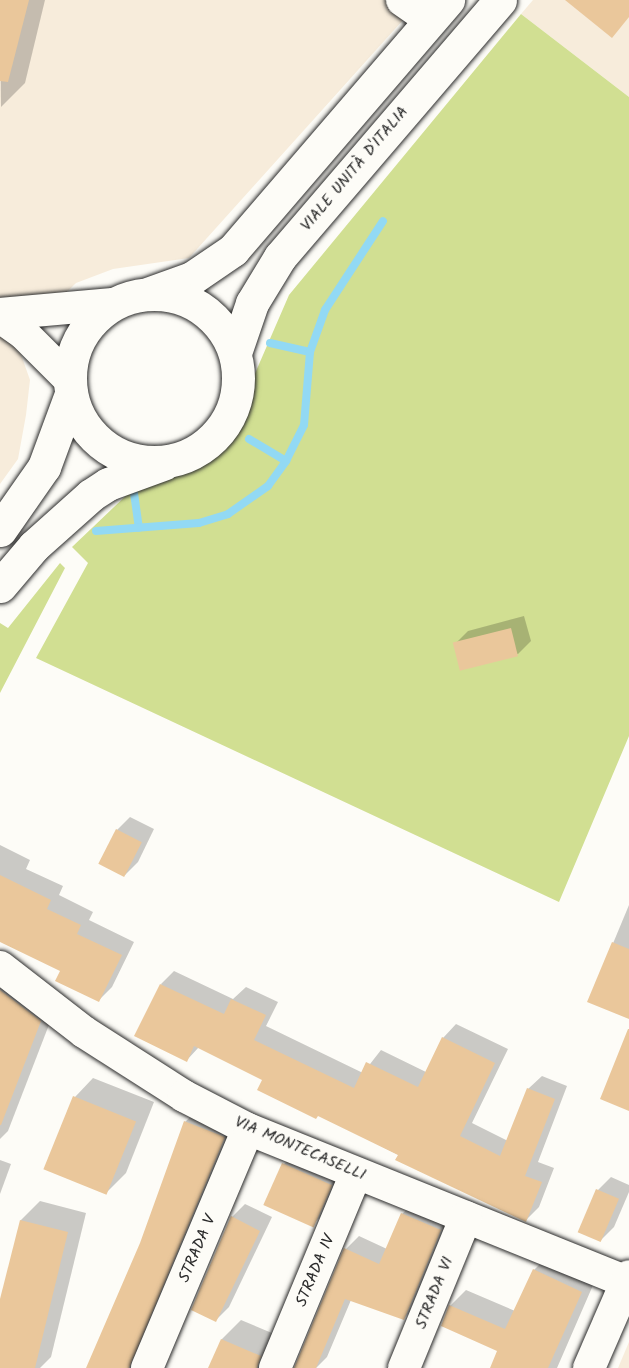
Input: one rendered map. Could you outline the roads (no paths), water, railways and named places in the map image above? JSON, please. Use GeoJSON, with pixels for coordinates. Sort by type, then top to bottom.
{"type":"FeatureCollection","features":[{"type":"Feature","properties":{"kind":"main road","name":"VIALE UNITÀ D'ITALIA"},"geometry":{"type":"LineString","coordinates":[[235,353],[252,303],[280,257],[500,0]]}},
{"type":"Feature","properties":{"kind":"main road","name":"VIALE UNITÀ D'ITALIA"},"geometry":{"type":"LineString","coordinates":[[0,530],[44,467],[70,387],[72,356],[81,335],[95,318],[113,304],[192,278],[233,250],[440,10]]}},
{"type":"Feature","properties":{"kind":"main road","name":"VIALE UNITÀ D'ITALIA"},"geometry":{"type":"LineString","coordinates":[[0,586],[34,546],[91,495],[108,484],[172,461],[205,445],[219,432],[233,409],[239,382],[235,353],[222,328],[200,308],[174,296],[144,295]]}},
{"type":"Feature","properties":{"kind":"main road","name":"VIALE UNITÀ D'ITALIA"},"geometry":{"type":"LineString","coordinates":[[70,387],[80,419],[97,440],[119,455],[145,462],[172,461]]}},
{"type":"Feature","properties":{"kind":"street"},"geometry":{"type":"LineString","coordinates":[[402,0],[440,10]]}},
{"type":"Feature","properties":{"kind":"street"},"geometry":{"type":"LineString","coordinates":[[0,316],[113,304]]}},
{"type":"Feature","properties":{"kind":"street"},"geometry":{"type":"LineString","coordinates":[[0,316],[24,334],[70,387]]}},
{"type":"Feature","properties":{"kind":"street","name":"VIA MONTECASELLI"},"geometry":{"type":"LineString","coordinates":[[0,967],[93,1038],[184,1096],[248,1129],[466,1217],[628,1279]]}},
{"type":"Feature","properties":{"kind":"street","name":"STRADA V"},"geometry":{"type":"LineString","coordinates":[[147,1368],[248,1129]]}},
{"type":"Feature","properties":{"kind":"street","name":"STRADA IV"},"geometry":{"type":"LineString","coordinates":[[275,1368],[356,1173]]}},
{"type":"Feature","properties":{"kind":"street","name":"STRADA VI"},"geometry":{"type":"LineString","coordinates":[[404,1368],[466,1217]]}},
{"type":"Feature","properties":{"kind":"street"},"geometry":{"type":"LineString","coordinates":[[589,1368],[628,1279]]}},
{"type":"Feature","properties":{"kind":"waterway"},"geometry":{"type":"LineString","coordinates":[[96,531],[199,523],[228,514],[268,486],[286,461],[304,425],[310,352],[325,310],[383,221]]}},
{"type":"Feature","properties":{"kind":"waterway"},"geometry":{"type":"LineString","coordinates":[[270,343],[310,352]]}},
{"type":"Feature","properties":{"kind":"waterway"},"geometry":{"type":"LineString","coordinates":[[249,439],[286,461]]}},
{"type":"Feature","properties":{"kind":"waterway"},"geometry":{"type":"LineString","coordinates":[[134,493],[139,528]]}}]}
